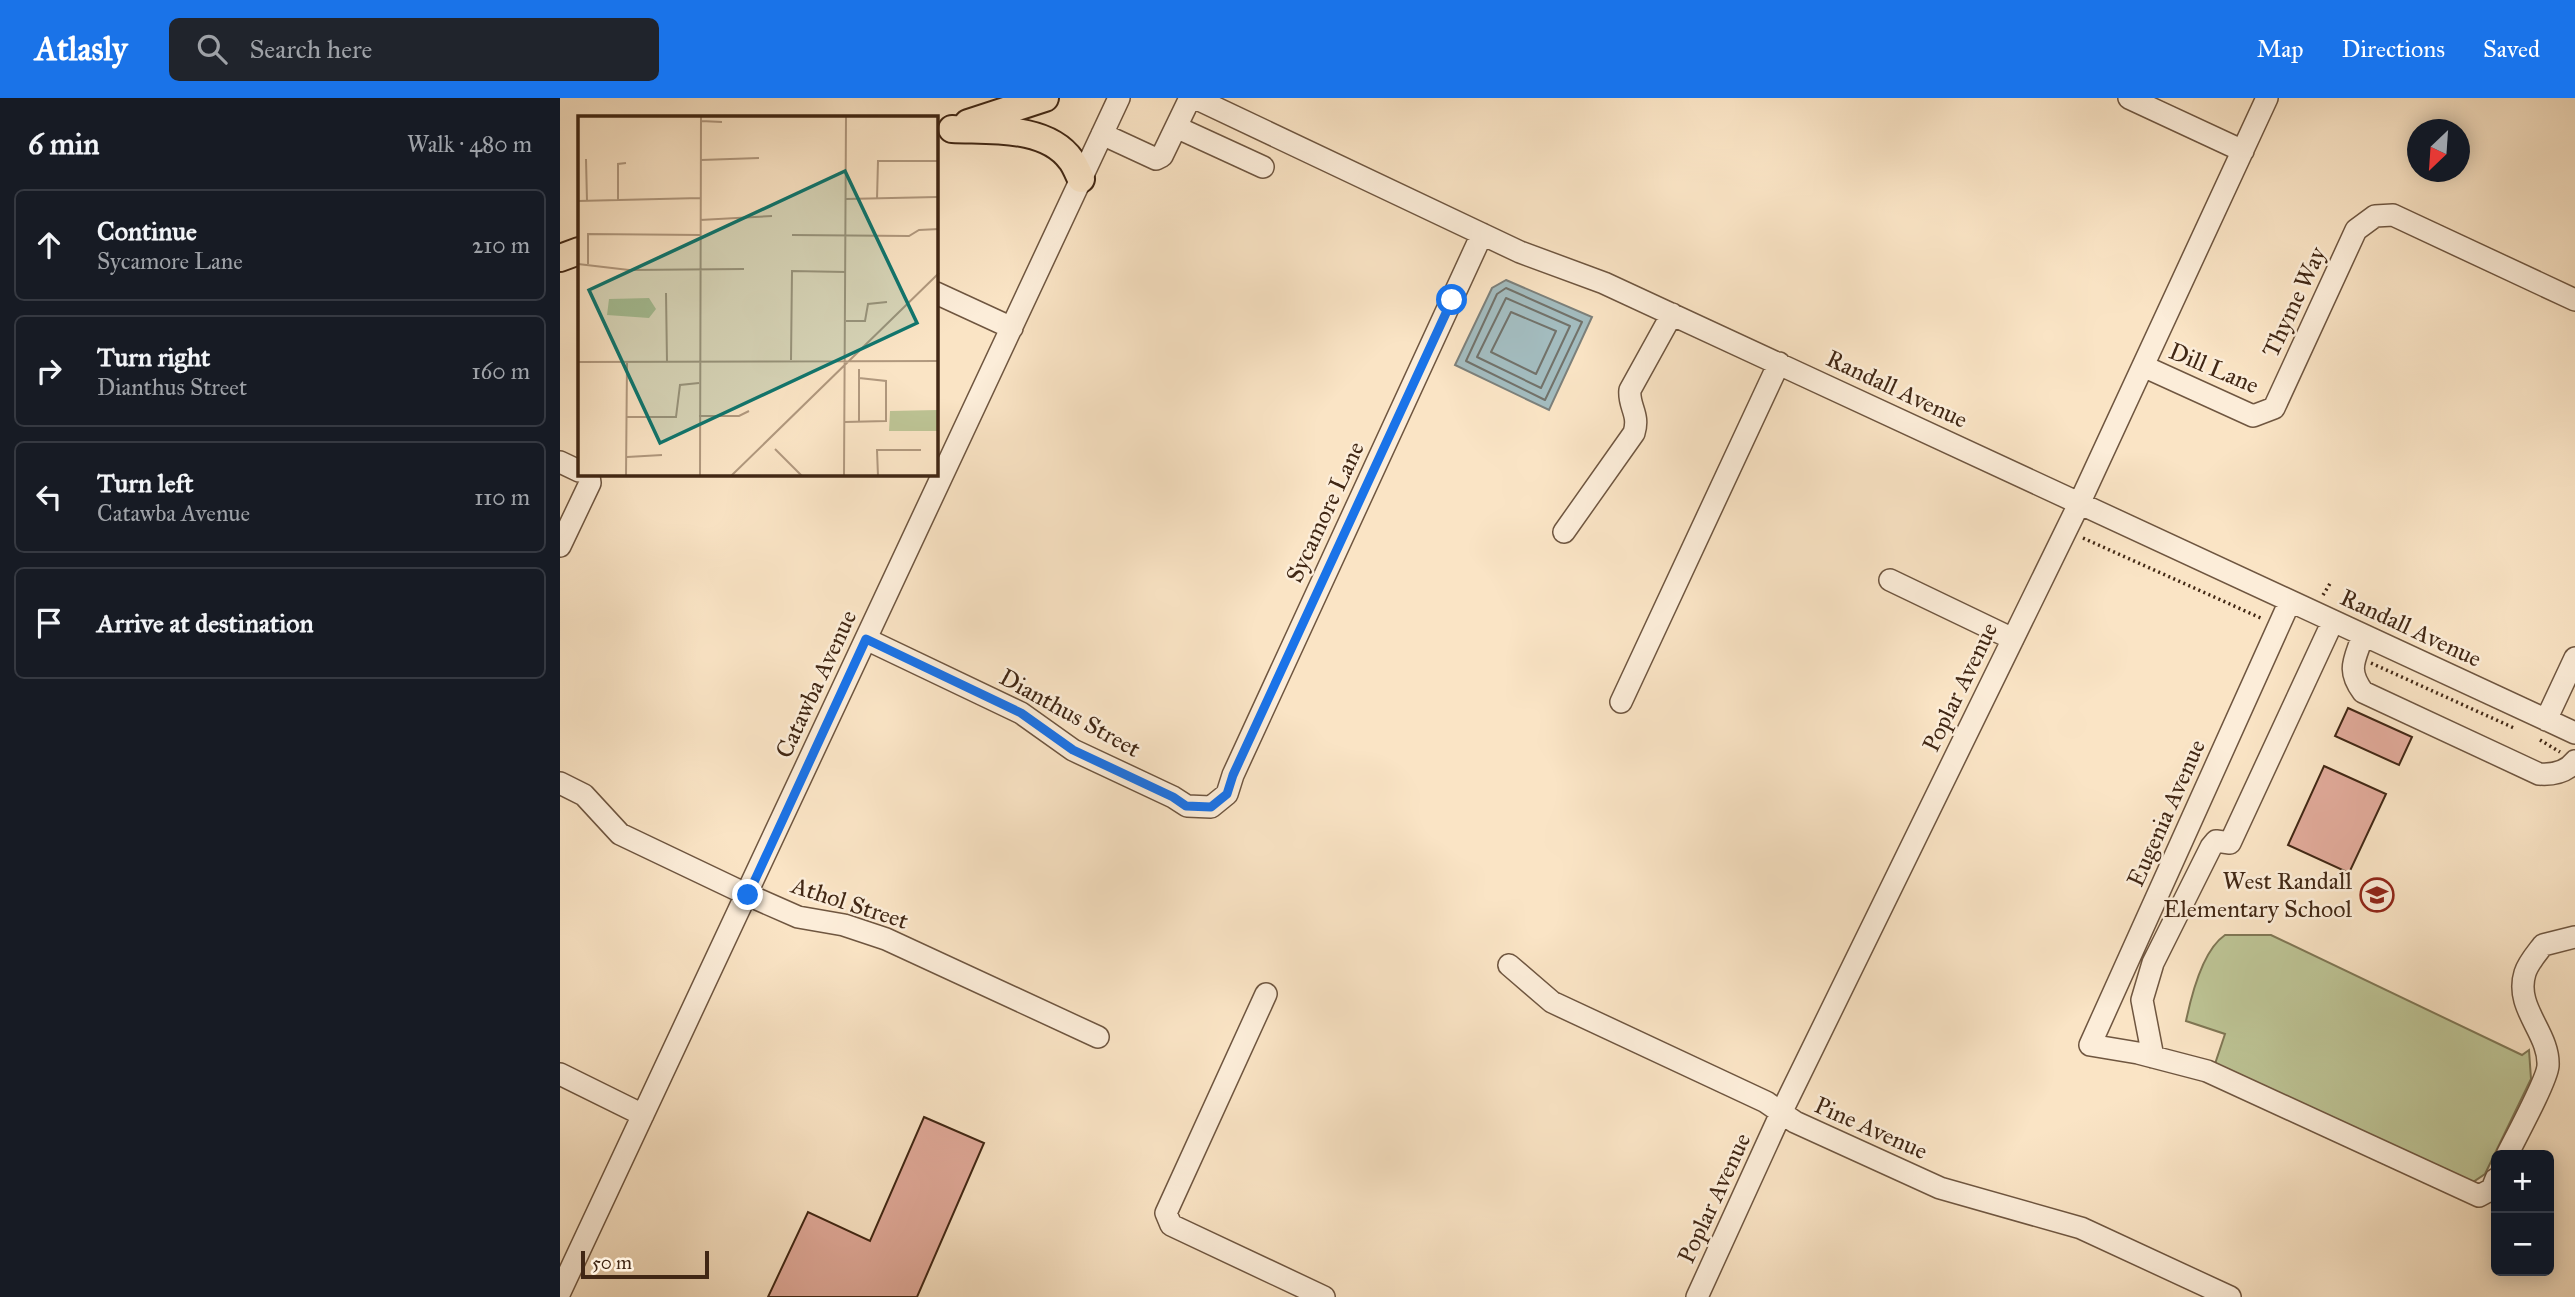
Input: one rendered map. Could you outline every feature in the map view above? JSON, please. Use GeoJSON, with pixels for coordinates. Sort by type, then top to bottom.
{"type":"FeatureCollection","features":[{"type":"Feature","properties":{"kind":"main road"},"geometry":{"type":"LineString","coordinates":[[944,131],[1045,98]]}},
{"type":"Feature","properties":{"kind":"main road"},"geometry":{"type":"LineString","coordinates":[[944,131],[1009,132],[1046,139],[1070,158],[1081,179]]}},
{"type":"Feature","properties":{"kind":"main road"},"geometry":{"type":"LineString","coordinates":[[560,258],[578,251]]}},
{"type":"Feature","properties":{"kind":"street","name":"Catawba Avenue"},"geometry":{"type":"LineString","coordinates":[[560,1292],[1119,98]]}},
{"type":"Feature","properties":{"kind":"street"},"geometry":{"type":"LineString","coordinates":[[1102,134],[1156,159],[1162,156],[1192,98]]}},
{"type":"Feature","properties":{"kind":"street","name":"Randall Avenue"},"geometry":{"type":"LineString","coordinates":[[1192,98],[1520,252],[1604,283],[1779,363],[2363,635],[2543,730],[2575,733]]}},
{"type":"Feature","properties":{"kind":"street"},"geometry":{"type":"LineString","coordinates":[[2129,98],[2243,151]]}},
{"type":"Feature","properties":{"kind":"street","name":"Poplar Avenue"},"geometry":{"type":"LineString","coordinates":[[1697,1297],[1781,1113],[2079,504],[2267,98]]}},
{"type":"Feature","properties":{"kind":"street"},"geometry":{"type":"LineString","coordinates":[[1241,157],[1255,126]]}},
{"type":"Feature","properties":{"kind":"street"},"geometry":{"type":"LineString","coordinates":[[1176,127],[1263,167]]}},
{"type":"Feature","properties":{"kind":"street","name":"Thyme Way"},"geometry":{"type":"LineString","coordinates":[[2266,413],[2274,408],[2356,230],[2375,216],[2393,215],[2575,300]]}},
{"type":"Feature","properties":{"kind":"street","name":"Sycamore Lane"},"geometry":{"type":"LineString","coordinates":[[1211,807],[1227,794],[1233,775],[1482,234]]}},
{"type":"Feature","properties":{"kind":"street"},"geometry":{"type":"LineString","coordinates":[[938,294],[1012,328]]}},
{"type":"Feature","properties":{"kind":"street"},"geometry":{"type":"LineString","coordinates":[[1564,532],[1634,433],[1637,422],[1629,397],[1630,390],[1672,314]]}},
{"type":"Feature","properties":{"kind":"street"},"geometry":{"type":"LineString","coordinates":[[1621,702],[1779,363]]}},
{"type":"Feature","properties":{"kind":"street","name":"Dill Lane"},"geometry":{"type":"LineString","coordinates":[[2143,366],[2253,416],[2266,413]]}},
{"type":"Feature","properties":{"kind":"street"},"geometry":{"type":"LineString","coordinates":[[560,461],[578,470]]}},
{"type":"Feature","properties":{"kind":"street"},"geometry":{"type":"LineString","coordinates":[[560,546],[590,482],[589,476]]}},
{"type":"Feature","properties":{"kind":"street"},"geometry":{"type":"LineString","coordinates":[[1890,580],[2013,639]]}},
{"type":"Feature","properties":{"kind":"street","name":"Eugenia Avenue"},"geometry":{"type":"LineString","coordinates":[[2153,1057],[2090,1045],[2290,601]]}},
{"type":"Feature","properties":{"kind":"street"},"geometry":{"type":"LineString","coordinates":[[2333,621],[2230,843],[2216,841],[2211,847],[2153,963],[2142,1000],[2153,1057],[2207,1071],[2479,1196],[2491,1190]]}},
{"type":"Feature","properties":{"kind":"street"},"geometry":{"type":"LineString","coordinates":[[2363,635],[2352,667],[2354,680],[2363,692],[2539,774],[2554,775],[2571,767],[2569,760]]}},
{"type":"Feature","properties":{"kind":"street","name":"Dianthus Street"},"geometry":{"type":"LineString","coordinates":[[866,639],[1021,713],[1073,750],[1173,797],[1186,806],[1211,807]]}},
{"type":"Feature","properties":{"kind":"street"},"geometry":{"type":"LineString","coordinates":[[2543,730],[2575,658]]}},
{"type":"Feature","properties":{"kind":"street","name":"Athol Street"},"geometry":{"type":"LineString","coordinates":[[560,783],[584,795],[620,834],[748,895],[798,917],[844,925],[886,939],[1098,1037]]}},
{"type":"Feature","properties":{"kind":"street"},"geometry":{"type":"LineString","coordinates":[[2509,1150],[2548,1068],[2546,1048],[2529,1014],[2525,996],[2525,973],[2543,945],[2575,937]]}},
{"type":"Feature","properties":{"kind":"street","name":"Pine Avenue"},"geometry":{"type":"LineString","coordinates":[[1509,965],[1552,1002],[1766,1102],[1794,1122],[1940,1188],[2081,1228],[2230,1297]]}},
{"type":"Feature","properties":{"kind":"street"},"geometry":{"type":"LineString","coordinates":[[1266,994],[1166,1213],[1171,1225],[1324,1297]]}},
{"type":"Feature","properties":{"kind":"street"},"geometry":{"type":"LineString","coordinates":[[560,1074],[643,1115]]}},
{"type":"Feature","properties":{"kind":"path"},"geometry":{"type":"LineString","coordinates":[[2083,538],[2263,619]]}},
{"type":"Feature","properties":{"kind":"path"},"geometry":{"type":"LineString","coordinates":[[2370,662],[2526,733]]}},
{"type":"Feature","properties":{"kind":"path"},"geometry":{"type":"LineString","coordinates":[[2543,730],[2552,746],[2569,760]]}},
{"type":"Feature","properties":{"kind":"green space"},"geometry":{"type":"Polygon","coordinates":[[[2225,935],[2271,935],[2522,1055],[2529,1050],[2531,1079],[2497,1150],[2491,1150],[2491,1162],[2485,1174],[2473,1182],[2215,1064],[2225,1034],[2186,1021],[2204,962],[2225,935]]]}},
{"type":"Feature","properties":{"kind":"water"},"geometry":{"type":"Polygon","coordinates":[[[1506,280],[1592,317],[1549,410],[1455,365],[1492,288],[1506,280]]]}},
{"type":"Feature","properties":{"kind":"building"},"geometry":{"type":"Polygon","coordinates":[[[2348,708],[2412,737],[2399,765],[2335,736],[2348,708]]]}},
{"type":"Feature","properties":{"kind":"building"},"geometry":{"type":"Polygon","coordinates":[[[2324,766],[2386,794],[2349,873],[2288,845],[2324,766]]]}},
{"type":"Feature","properties":{"kind":"building"},"geometry":{"type":"Polygon","coordinates":[[[924,1117],[984,1143],[917,1297],[768,1297],[808,1212],[870,1241],[924,1117]]]}},
{"type":"Feature","properties":{"kind":"place","name":"West Randall Elementary School"},"geometry":{"type":"Point","coordinates":[2377,895]}},
{"type":"Feature","properties":{"kind":"route"},"geometry":{"type":"LineString","coordinates":[[748,895],[866,639],[1021,713],[1073,750],[1173,797],[1186,806],[1211,807],[1227,794],[1233,775],[1452,300]]}}]}
